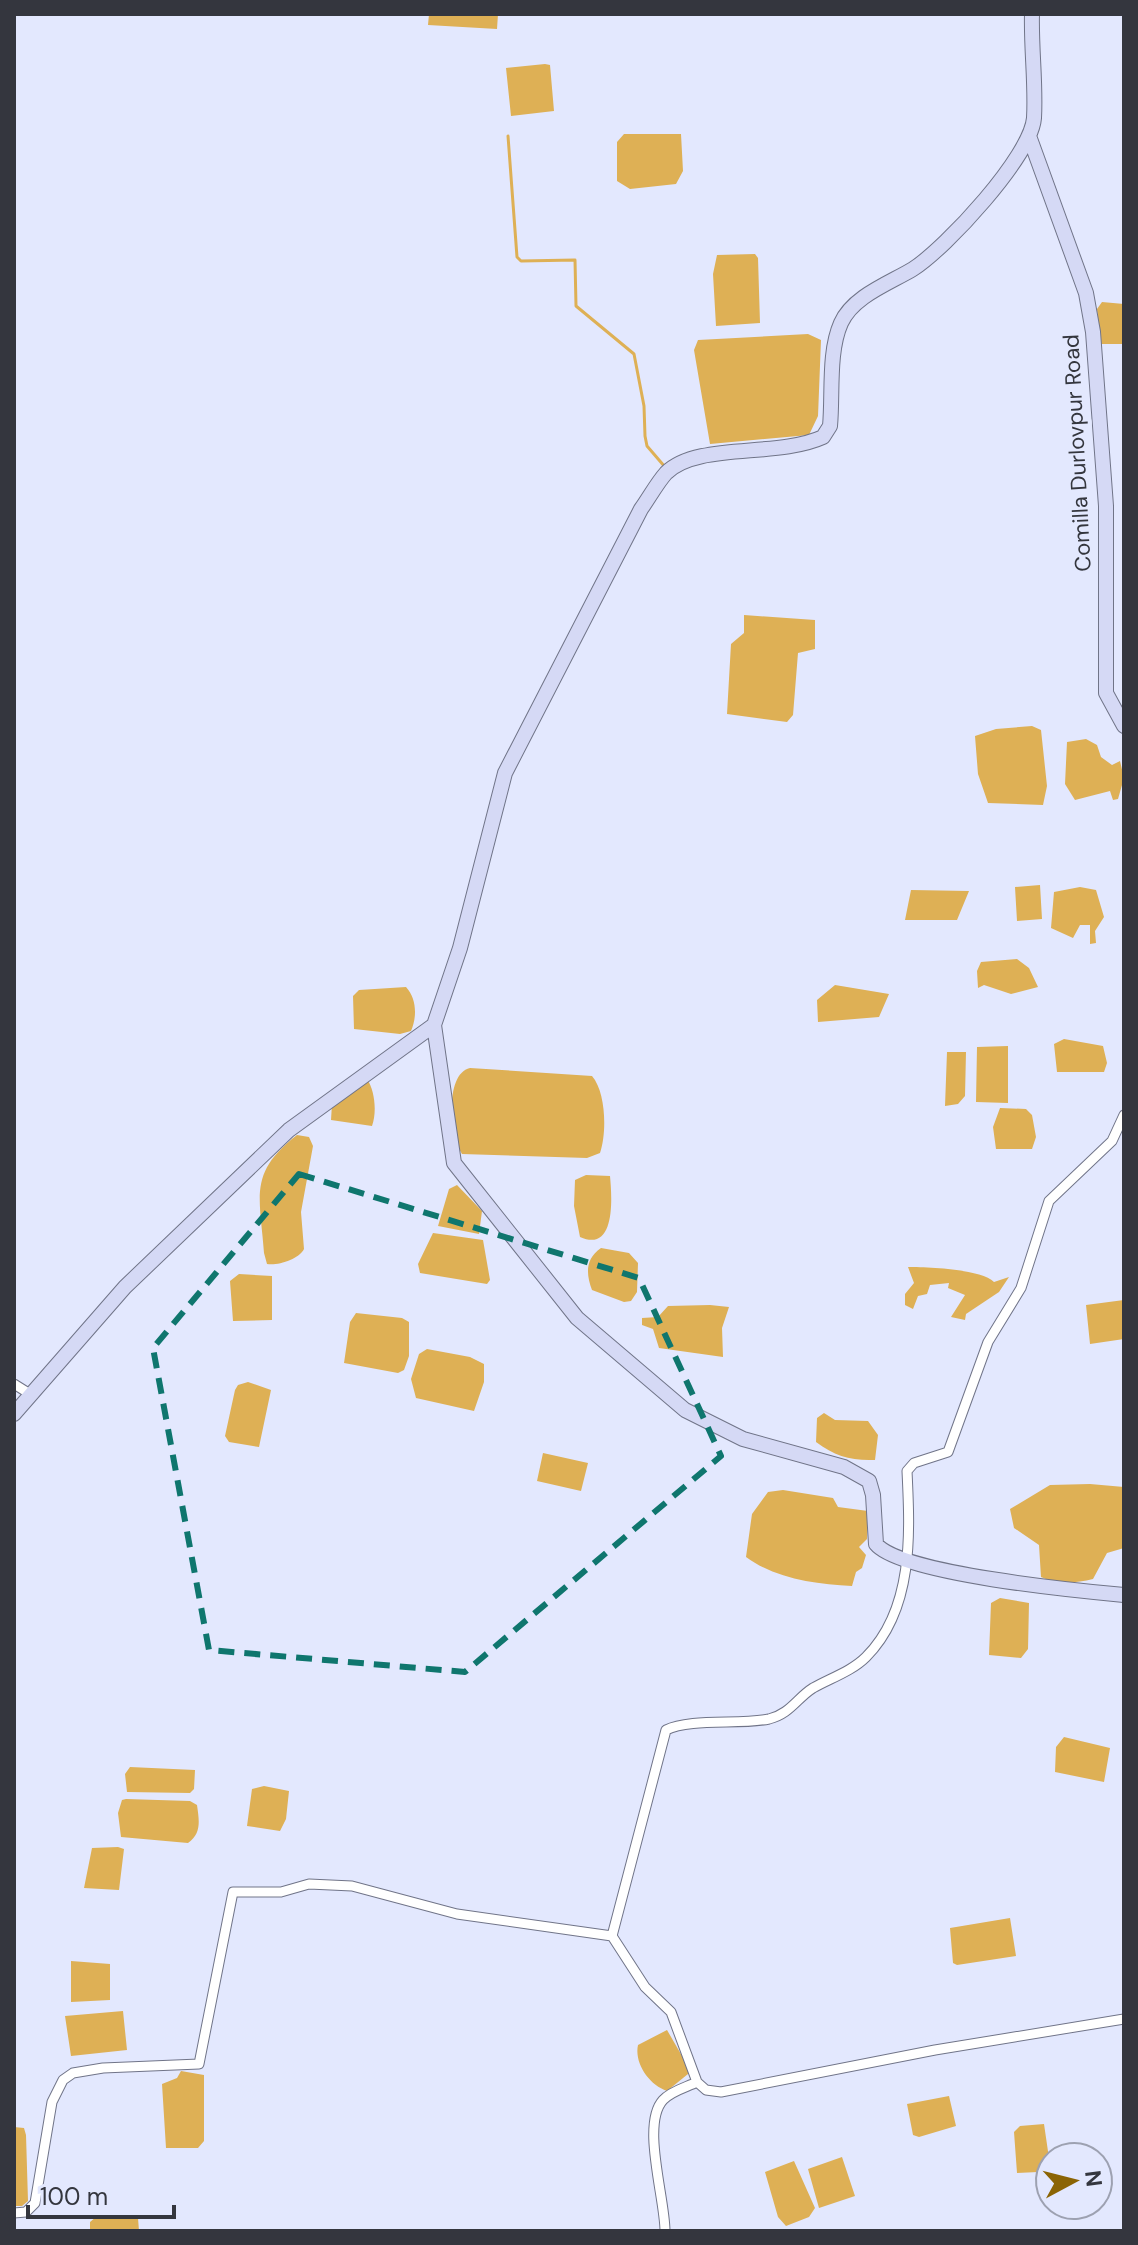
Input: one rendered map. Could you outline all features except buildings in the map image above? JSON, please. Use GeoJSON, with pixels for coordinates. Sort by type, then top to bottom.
{"type":"FeatureCollection","features":[{"type":"Feature","properties":{"kind":"main road"},"geometry":{"type":"LineString","coordinates":[[1032,14],[1034,119],[1029,136],[983,203],[931,255],[878,288],[841,321],[835,343],[830,426],[823,437],[778,451],[705,454],[667,473],[641,509],[505,773],[460,948],[434,1025],[454,1163],[549,1288],[577,1318],[685,1410],[743,1439],[844,1467],[869,1481],[876,1544],[889,1555],[1057,1589],[1124,1595]]}},
{"type":"Feature","properties":{"kind":"main road","name":"Comilla Durlovpur Road"},"geometry":{"type":"LineString","coordinates":[[1029,136],[1086,293],[1093,332],[1106,506],[1106,693],[1124,726]]}},
{"type":"Feature","properties":{"kind":"main road"},"geometry":{"type":"LineString","coordinates":[[14,1414],[125,1287],[289,1130],[434,1025]]}},
{"type":"Feature","properties":{"kind":"street"},"geometry":{"type":"LineString","coordinates":[[1124,1115],[1112,1141],[1049,1201],[1021,1288],[988,1342],[948,1452],[914,1463],[907,1471],[907,1561],[893,1617],[871,1651],[850,1669],[809,1691],[788,1711],[774,1718],[739,1724],[677,1725],[663,1733],[612,1936],[645,1987],[671,2012],[697,2082],[706,2090],[721,2092],[935,2050],[1124,2019]]}},
{"type":"Feature","properties":{"kind":"street"},"geometry":{"type":"LineString","coordinates":[[14,1384],[30,1394]]}},
{"type":"Feature","properties":{"kind":"street"},"geometry":{"type":"LineString","coordinates":[[14,2213],[26,2212],[35,2203],[52,2102],[63,2080],[73,2073],[103,2068],[199,2064],[233,1892],[281,1892],[309,1884],[352,1886],[457,1914],[612,1936]]}},
{"type":"Feature","properties":{"kind":"street"},"geometry":{"type":"LineString","coordinates":[[665,2231],[664,2198],[652,2151],[656,2116],[662,2100],[697,2082]]}},
{"type":"Feature","properties":{"kind":"highlighted area"},"geometry":{"type":"Polygon","coordinates":[[[299,1174],[639,1278],[721,1456],[465,1672],[209,1650],[153,1348],[299,1174]]]}},
{"type":"Feature","properties":{"kind":"shaded area"},"geometry":{"type":"Polygon","coordinates":[[[429,14],[498,14],[497,29],[428,25],[429,14]]]}},
{"type":"Feature","properties":{"kind":"shaded area"},"geometry":{"type":"Polygon","coordinates":[[[550,65],[554,111],[511,116],[506,68],[550,65]]]}},
{"type":"Feature","properties":{"kind":"shaded area"},"geometry":{"type":"Polygon","coordinates":[[[624,134],[681,134],[683,171],[676,184],[630,189],[617,181],[617,142],[624,134]]]}},
{"type":"Feature","properties":{"kind":"shaded area"},"geometry":{"type":"Polygon","coordinates":[[[755,254],[758,258],[760,323],[716,326],[713,274],[717,255],[755,254]]]}},
{"type":"Feature","properties":{"kind":"shaded area"},"geometry":{"type":"Polygon","coordinates":[[[1102,302],[1124,304],[1124,344],[1100,344],[1097,309],[1102,302]]]}},
{"type":"Feature","properties":{"kind":"shaded area"},"geometry":{"type":"Polygon","coordinates":[[[808,334],[821,340],[818,416],[809,435],[710,444],[694,350],[698,340],[808,334]]]}},
{"type":"Feature","properties":{"kind":"shaded area"},"geometry":{"type":"Polygon","coordinates":[[[744,615],[815,620],[815,649],[798,653],[793,715],[787,722],[727,714],[731,644],[744,633],[744,615]]]}},
{"type":"Feature","properties":{"kind":"shaded area"},"geometry":{"type":"Polygon","coordinates":[[[1032,726],[1041,730],[1047,786],[1043,805],[988,803],[978,774],[975,736],[996,729],[1032,726]]]}},
{"type":"Feature","properties":{"kind":"shaded area"},"geometry":{"type":"Polygon","coordinates":[[[1086,739],[1097,745],[1101,757],[1112,765],[1120,761],[1124,778],[1118,799],[1113,800],[1110,791],[1075,800],[1065,784],[1067,742],[1086,739]]]}},
{"type":"Feature","properties":{"kind":"shaded area"},"geometry":{"type":"Polygon","coordinates":[[[1040,885],[1042,919],[1017,921],[1015,887],[1040,885]]]}},
{"type":"Feature","properties":{"kind":"shaded area"},"geometry":{"type":"Polygon","coordinates":[[[1080,887],[1096,890],[1104,917],[1095,931],[1096,943],[1090,944],[1090,925],[1080,925],[1073,938],[1051,928],[1054,892],[1080,887]]]}},
{"type":"Feature","properties":{"kind":"shaded area"},"geometry":{"type":"Polygon","coordinates":[[[911,890],[969,891],[957,920],[905,920],[911,890]]]}},
{"type":"Feature","properties":{"kind":"shaded area"},"geometry":{"type":"Polygon","coordinates":[[[1017,959],[1029,968],[1038,987],[1011,994],[984,985],[978,988],[977,971],[981,962],[1017,959]]]}},
{"type":"Feature","properties":{"kind":"shaded area"},"geometry":{"type":"Polygon","coordinates":[[[835,985],[889,994],[879,1017],[818,1022],[817,1000],[835,985]]]}},
{"type":"Feature","properties":{"kind":"shaded area"},"geometry":{"type":"Polygon","coordinates":[[[406,987],[415,1008],[411,1031],[400,1034],[354,1029],[353,996],[359,990],[406,987]]]}},
{"type":"Feature","properties":{"kind":"shaded area"},"geometry":{"type":"Polygon","coordinates":[[[1064,1039],[1103,1046],[1107,1063],[1104,1072],[1057,1072],[1054,1044],[1064,1039]]]}},
{"type":"Feature","properties":{"kind":"shaded area"},"geometry":{"type":"Polygon","coordinates":[[[1008,1046],[1008,1103],[976,1102],[977,1047],[1008,1046]]]}},
{"type":"Feature","properties":{"kind":"shaded area"},"geometry":{"type":"Polygon","coordinates":[[[947,1052],[966,1052],[965,1096],[958,1104],[945,1106],[947,1052]]]}},
{"type":"Feature","properties":{"kind":"shaded area"},"geometry":{"type":"Polygon","coordinates":[[[470,1068],[592,1076],[600,1092],[604,1113],[600,1153],[587,1158],[462,1154],[452,1121],[453,1093],[462,1073],[470,1068]]]}},
{"type":"Feature","properties":{"kind":"shaded area"},"geometry":{"type":"Polygon","coordinates":[[[367,1079],[374,1102],[372,1126],[331,1120],[332,1104],[367,1079]]]}},
{"type":"Feature","properties":{"kind":"shaded area"},"geometry":{"type":"Polygon","coordinates":[[[1000,1108],[1026,1109],[1032,1115],[1036,1137],[1032,1149],[996,1149],[993,1127],[1000,1108]]]}},
{"type":"Feature","properties":{"kind":"shaded area"},"geometry":{"type":"Polygon","coordinates":[[[297,1135],[309,1137],[313,1146],[301,1212],[304,1249],[288,1261],[267,1264],[260,1201],[264,1174],[281,1149],[297,1135]]]}},
{"type":"Feature","properties":{"kind":"shaded area"},"geometry":{"type":"Polygon","coordinates":[[[586,1175],[610,1176],[609,1220],[606,1230],[592,1240],[580,1237],[574,1206],[575,1180],[586,1175]]]}},
{"type":"Feature","properties":{"kind":"shaded area"},"geometry":{"type":"Polygon","coordinates":[[[457,1185],[482,1211],[479,1234],[438,1226],[449,1189],[457,1185]]]}},
{"type":"Feature","properties":{"kind":"shaded area"},"geometry":{"type":"Polygon","coordinates":[[[433,1233],[483,1240],[490,1280],[487,1284],[420,1273],[418,1264],[433,1233]]]}},
{"type":"Feature","properties":{"kind":"shaded area"},"geometry":{"type":"Polygon","coordinates":[[[601,1248],[629,1253],[638,1263],[637,1292],[631,1301],[624,1302],[592,1290],[588,1267],[601,1248]]]}},
{"type":"Feature","properties":{"kind":"shaded area"},"geometry":{"type":"Polygon","coordinates":[[[908,1267],[978,1274],[994,1282],[1009,1277],[999,1292],[966,1314],[965,1320],[951,1317],[965,1295],[948,1288],[949,1283],[930,1285],[927,1294],[918,1296],[913,1309],[905,1305],[905,1294],[914,1283],[908,1267]]]}},
{"type":"Feature","properties":{"kind":"shaded area"},"geometry":{"type":"Polygon","coordinates":[[[239,1274],[272,1276],[272,1320],[233,1321],[230,1281],[239,1274]]]}},
{"type":"Feature","properties":{"kind":"shaded area"},"geometry":{"type":"Polygon","coordinates":[[[1124,1300],[1124,1339],[1090,1344],[1086,1305],[1124,1300]]]}},
{"type":"Feature","properties":{"kind":"shaded area"},"geometry":{"type":"Polygon","coordinates":[[[668,1306],[729,1307],[722,1328],[723,1357],[659,1348],[653,1329],[642,1325],[642,1318],[658,1317],[668,1306]]]}},
{"type":"Feature","properties":{"kind":"shaded area"},"geometry":{"type":"Polygon","coordinates":[[[356,1313],[402,1318],[409,1322],[409,1356],[404,1370],[398,1373],[344,1363],[350,1322],[356,1313]]]}},
{"type":"Feature","properties":{"kind":"shaded area"},"geometry":{"type":"Polygon","coordinates":[[[427,1349],[470,1357],[484,1364],[484,1382],[474,1411],[416,1398],[411,1379],[419,1354],[427,1349]]]}},
{"type":"Feature","properties":{"kind":"shaded area"},"geometry":{"type":"Polygon","coordinates":[[[248,1382],[271,1390],[259,1447],[229,1442],[225,1436],[235,1390],[238,1385],[248,1382]]]}},
{"type":"Feature","properties":{"kind":"shaded area"},"geometry":{"type":"Polygon","coordinates":[[[824,1413],[835,1420],[868,1421],[878,1435],[875,1460],[844,1457],[816,1442],[817,1418],[824,1413]]]}},
{"type":"Feature","properties":{"kind":"shaded area"},"geometry":{"type":"Polygon","coordinates":[[[543,1453],[588,1463],[581,1491],[537,1481],[543,1453]]]}},
{"type":"Feature","properties":{"kind":"shaded area"},"geometry":{"type":"Polygon","coordinates":[[[1050,1485],[1124,1487],[1124,1548],[1107,1553],[1093,1579],[1067,1582],[1041,1577],[1039,1545],[1014,1528],[1010,1509],[1050,1485]]]}},
{"type":"Feature","properties":{"kind":"shaded area"},"geometry":{"type":"Polygon","coordinates":[[[783,1490],[833,1498],[838,1507],[868,1511],[867,1539],[859,1547],[866,1555],[852,1586],[796,1579],[770,1571],[746,1557],[752,1514],[768,1492],[783,1490]]]}},
{"type":"Feature","properties":{"kind":"shaded area"},"geometry":{"type":"Polygon","coordinates":[[[1000,1598],[1029,1603],[1028,1649],[1021,1658],[989,1655],[991,1603],[1000,1598]]]}},
{"type":"Feature","properties":{"kind":"shaded area"},"geometry":{"type":"Polygon","coordinates":[[[1064,1737],[1110,1748],[1104,1782],[1055,1772],[1056,1747],[1064,1737]]]}},
{"type":"Feature","properties":{"kind":"shaded area"},"geometry":{"type":"Polygon","coordinates":[[[130,1767],[195,1770],[194,1789],[190,1793],[127,1792],[125,1774],[130,1767]]]}},
{"type":"Feature","properties":{"kind":"shaded area"},"geometry":{"type":"Polygon","coordinates":[[[264,1786],[289,1791],[286,1819],[280,1831],[247,1826],[252,1789],[264,1786]]]}},
{"type":"Feature","properties":{"kind":"shaded area"},"geometry":{"type":"Polygon","coordinates":[[[122,1800],[190,1801],[197,1805],[196,1835],[188,1843],[121,1837],[118,1813],[122,1800]]]}},
{"type":"Feature","properties":{"kind":"shaded area"},"geometry":{"type":"Polygon","coordinates":[[[92,1848],[124,1849],[119,1890],[84,1888],[92,1848]]]}},
{"type":"Feature","properties":{"kind":"shaded area"},"geometry":{"type":"Polygon","coordinates":[[[1010,1918],[1016,1956],[957,1965],[953,1963],[950,1928],[1010,1918]]]}},
{"type":"Feature","properties":{"kind":"shaded area"},"geometry":{"type":"Polygon","coordinates":[[[71,1961],[110,1964],[110,2000],[71,2002],[71,1961]]]}},
{"type":"Feature","properties":{"kind":"shaded area"},"geometry":{"type":"Polygon","coordinates":[[[123,2011],[127,2050],[71,2056],[65,2016],[123,2011]]]}},
{"type":"Feature","properties":{"kind":"shaded area"},"geometry":{"type":"Polygon","coordinates":[[[667,2030],[689,2068],[688,2074],[667,2091],[654,2084],[644,2072],[637,2052],[638,2045],[667,2030]]]}},
{"type":"Feature","properties":{"kind":"shaded area"},"geometry":{"type":"Polygon","coordinates":[[[181,2071],[204,2075],[204,2141],[198,2148],[166,2148],[162,2084],[177,2078],[181,2071]]]}},
{"type":"Feature","properties":{"kind":"shaded area"},"geometry":{"type":"Polygon","coordinates":[[[949,2096],[956,2126],[919,2137],[913,2135],[907,2104],[949,2096]]]}},
{"type":"Feature","properties":{"kind":"shaded area"},"geometry":{"type":"Polygon","coordinates":[[[1044,2124],[1046,2141],[1034,2141],[1034,2172],[1017,2173],[1014,2132],[1020,2126],[1044,2124]]]}},
{"type":"Feature","properties":{"kind":"shaded area"},"geometry":{"type":"Polygon","coordinates":[[[14,2127],[24,2128],[26,2135],[28,2201],[22,2206],[14,2206],[14,2127]]]}},
{"type":"Feature","properties":{"kind":"shaded area"},"geometry":{"type":"Polygon","coordinates":[[[842,2157],[855,2196],[819,2208],[808,2169],[842,2157]]]}},
{"type":"Feature","properties":{"kind":"shaded area"},"geometry":{"type":"Polygon","coordinates":[[[794,2161],[815,2208],[809,2217],[786,2226],[778,2217],[765,2172],[794,2161]]]}},
{"type":"Feature","properties":{"kind":"shaded area"},"geometry":{"type":"Polygon","coordinates":[[[132,2215],[138,2218],[139,2231],[90,2231],[90,2222],[96,2217],[132,2215]]]}},
{"type":"Feature","properties":{"kind":"waterway"},"geometry":{"type":"LineString","coordinates":[[508,136],[517,257],[521,261],[575,260],[576,306],[634,354],[644,406],[647,446],[665,467]]}}]}
